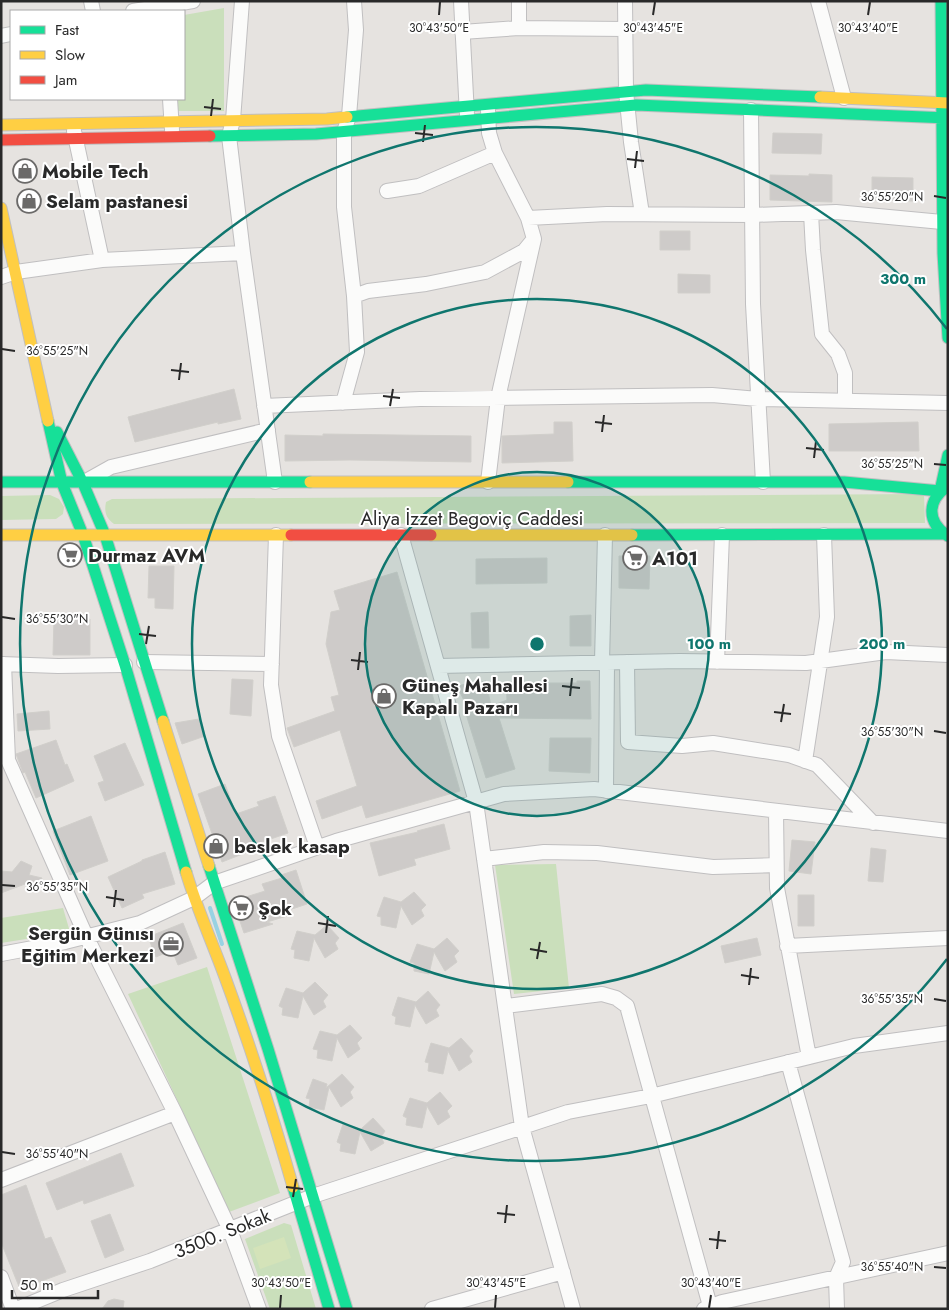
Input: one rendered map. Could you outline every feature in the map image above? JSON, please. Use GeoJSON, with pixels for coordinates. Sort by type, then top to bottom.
{"type":"FeatureCollection","features":[{"type":"Feature","properties":{"kind":"street"},"geometry":{"type":"LineString","coordinates":[[139,10],[193,1]]}},
{"type":"Feature","properties":{"kind":"street"},"geometry":{"type":"LineString","coordinates":[[242,1],[233,120],[230,136],[243,253],[275,482]]}},
{"type":"Feature","properties":{"kind":"street"},"geometry":{"type":"LineString","coordinates":[[343,403],[357,352],[354,296],[344,207],[344,132],[349,116],[356,30],[354,1]]}},
{"type":"Feature","properties":{"kind":"street"},"geometry":{"type":"LineString","coordinates":[[461,1],[468,120]]}},
{"type":"Feature","properties":{"kind":"street"},"geometry":{"type":"LineString","coordinates":[[519,1],[520,28]]}},
{"type":"Feature","properties":{"kind":"street"},"geometry":{"type":"LineString","coordinates":[[625,1],[626,91],[642,214]]}},
{"type":"Feature","properties":{"kind":"street"},"geometry":{"type":"LineString","coordinates":[[818,1],[844,98]]}},
{"type":"Feature","properties":{"kind":"street"},"geometry":{"type":"LineString","coordinates":[[943,9],[945,103],[944,215],[948,338]]}},
{"type":"Feature","properties":{"kind":"street"},"geometry":{"type":"LineString","coordinates":[[462,32],[520,28],[625,29]]}},
{"type":"Feature","properties":{"kind":"street"},"geometry":{"type":"LineString","coordinates":[[1,125],[327,119],[646,90],[945,103]]}},
{"type":"Feature","properties":{"kind":"street"},"geometry":{"type":"LineString","coordinates":[[170,100],[173,137]]}},
{"type":"Feature","properties":{"kind":"street"},"geometry":{"type":"LineString","coordinates":[[487,104],[489,132],[495,154],[528,218],[534,239],[498,398],[488,482]]}},
{"type":"Feature","properties":{"kind":"street"},"geometry":{"type":"LineString","coordinates":[[1,140],[316,134],[628,106],[944,118]]}},
{"type":"Feature","properties":{"kind":"street"},"geometry":{"type":"LineString","coordinates":[[751,110],[753,304],[763,482]]}},
{"type":"Feature","properties":{"kind":"street"},"geometry":{"type":"LineString","coordinates":[[73,123],[102,260]]}},
{"type":"Feature","properties":{"kind":"street"},"geometry":{"type":"LineString","coordinates":[[387,191],[419,186],[495,154]]}},
{"type":"Feature","properties":{"kind":"street"},"geometry":{"type":"LineString","coordinates":[[1,208],[62,483],[83,535],[125,665],[194,898],[226,980],[276,1128],[329,1309]]}},
{"type":"Feature","properties":{"kind":"street"},"geometry":{"type":"LineString","coordinates":[[528,218],[607,214],[752,215],[836,212],[944,215]]}},
{"type":"Feature","properties":{"kind":"street"},"geometry":{"type":"LineString","coordinates":[[811,213],[822,334],[838,354],[845,373],[845,400]]}},
{"type":"Feature","properties":{"kind":"street"},"geometry":{"type":"LineString","coordinates":[[354,296],[368,291],[426,284],[485,272],[524,250],[534,239]]}},
{"type":"Feature","properties":{"kind":"street"},"geometry":{"type":"LineString","coordinates":[[1,277],[16,272],[102,260],[243,253]]}},
{"type":"Feature","properties":{"kind":"street"},"geometry":{"type":"LineString","coordinates":[[264,406],[420,399],[712,395],[758,399],[948,403]]}},
{"type":"Feature","properties":{"kind":"street"},"geometry":{"type":"LineString","coordinates":[[47,411],[83,483],[105,535],[268,1049],[347,1309]]}},
{"type":"Feature","properties":{"kind":"street"},"geometry":{"type":"LineString","coordinates":[[83,483],[111,467],[268,430]]}},
{"type":"Feature","properties":{"kind":"street"},"geometry":{"type":"LineString","coordinates":[[948,455],[944,488],[935,497],[931,513],[933,521],[946,535],[948,547]]}},
{"type":"Feature","properties":{"kind":"street","name":"Aliya İzzet Begoviç Caddesi"},"geometry":{"type":"LineString","coordinates":[[1,482],[844,482],[944,488]]}},
{"type":"Feature","properties":{"kind":"street","name":"Aliya İzzet Begoviç Caddesi"},"geometry":{"type":"LineString","coordinates":[[1,534],[946,535]]}},
{"type":"Feature","properties":{"kind":"street"},"geometry":{"type":"LineString","coordinates":[[276,535],[271,684],[279,736],[317,847]]}},
{"type":"Feature","properties":{"kind":"street"},"geometry":{"type":"LineString","coordinates":[[401,535],[476,802],[522,1127],[574,1309]]}},
{"type":"Feature","properties":{"kind":"street"},"geometry":{"type":"LineString","coordinates":[[605,535],[606,790]]}},
{"type":"Feature","properties":{"kind":"street"},"geometry":{"type":"LineString","coordinates":[[717,662],[722,535]]}},
{"type":"Feature","properties":{"kind":"street"},"geometry":{"type":"LineString","coordinates":[[805,761],[827,617],[824,535]]}},
{"type":"Feature","properties":{"kind":"street"},"geometry":{"type":"LineString","coordinates":[[438,666],[604,662],[806,663],[886,652],[948,655]]}},
{"type":"Feature","properties":{"kind":"street"},"geometry":{"type":"LineString","coordinates":[[144,662],[272,664]]}},
{"type":"Feature","properties":{"kind":"street"},"geometry":{"type":"LineString","coordinates":[[627,662],[628,742],[682,746],[713,743],[789,754],[817,765],[873,823]]}},
{"type":"Feature","properties":{"kind":"street"},"geometry":{"type":"LineString","coordinates":[[125,665],[58,666],[3,664],[5,759],[86,936],[174,1112],[230,1230],[259,1309]]}},
{"type":"Feature","properties":{"kind":"street"},"geometry":{"type":"LineString","coordinates":[[1,954],[140,923],[194,898],[214,883],[317,847],[504,794],[594,789],[948,831]]}},
{"type":"Feature","properties":{"kind":"street"},"geometry":{"type":"LineString","coordinates":[[776,811],[776,888],[809,1057]]}},
{"type":"Feature","properties":{"kind":"street"},"geometry":{"type":"LineString","coordinates":[[484,859],[544,852],[597,853],[713,867],[776,866]]}},
{"type":"Feature","properties":{"kind":"street"},"geometry":{"type":"LineString","coordinates":[[787,946],[948,938]]}},
{"type":"Feature","properties":{"kind":"street"},"geometry":{"type":"LineString","coordinates":[[506,1006],[594,994],[609,995],[627,1006],[707,1307],[722,1302],[948,1253]]}},
{"type":"Feature","properties":{"kind":"street","name":"3500. Sokak"},"geometry":{"type":"LineString","coordinates":[[17,1309],[63,1290],[150,1261],[313,1196],[568,1112],[651,1096],[854,1046],[948,1033]]}},
{"type":"Feature","properties":{"kind":"street"},"geometry":{"type":"LineString","coordinates":[[788,1062],[843,1262],[836,1278],[837,1309]]}},
{"type":"Feature","properties":{"kind":"street"},"geometry":{"type":"LineString","coordinates":[[1,1180],[174,1112]]}},
{"type":"Feature","properties":{"kind":"street"},"geometry":{"type":"LineString","coordinates":[[432,1309],[563,1272]]}},
{"type":"Feature","properties":{"kind":"street"},"geometry":{"type":"LineString","coordinates":[[1,1277],[13,1309]]}},
{"type":"Feature","properties":{"kind":"green space"},"geometry":{"type":"Polygon","coordinates":[[[224,8],[224,111],[176,111],[175,100],[185,100],[185,15],[224,8]]]}},
{"type":"Feature","properties":{"kind":"green space"},"geometry":{"type":"Polygon","coordinates":[[[924,494],[925,523],[114,524],[107,517],[105,509],[106,502],[112,499],[924,494]]]}},
{"type":"Feature","properties":{"kind":"green space"},"geometry":{"type":"Polygon","coordinates":[[[50,495],[59,499],[64,507],[63,514],[56,519],[1,520],[1,496],[50,495]]]}},
{"type":"Feature","properties":{"kind":"green space"},"geometry":{"type":"Polygon","coordinates":[[[556,864],[569,988],[514,994],[495,865],[556,864]]]}},
{"type":"Feature","properties":{"kind":"green space"},"geometry":{"type":"Polygon","coordinates":[[[63,908],[70,932],[1,943],[1,918],[63,908]]]}},
{"type":"Feature","properties":{"kind":"green space"},"geometry":{"type":"Polygon","coordinates":[[[207,967],[280,1193],[229,1212],[128,994],[207,967]]]}},
{"type":"Feature","properties":{"kind":"green space"},"geometry":{"type":"Polygon","coordinates":[[[284,1223],[291,1225],[316,1309],[270,1309],[245,1239],[284,1223]]]}},
{"type":"Feature","properties":{"kind":"green space"},"geometry":{"type":"Polygon","coordinates":[[[284,1237],[291,1258],[260,1269],[253,1248],[284,1237]]]}},
{"type":"Feature","properties":{"kind":"building"},"geometry":{"type":"Polygon","coordinates":[[[773,133],[822,134],[821,154],[772,153],[773,133]]]}},
{"type":"Feature","properties":{"kind":"building"},"geometry":{"type":"Polygon","coordinates":[[[809,174],[832,175],[832,202],[770,200],[770,175],[809,176],[809,174]]]}},
{"type":"Feature","properties":{"kind":"building"},"geometry":{"type":"Polygon","coordinates":[[[872,177],[913,178],[913,201],[872,200],[872,177]]]}},
{"type":"Feature","properties":{"kind":"building"},"geometry":{"type":"Polygon","coordinates":[[[660,231],[690,231],[690,250],[660,250],[660,231]]]}},
{"type":"Feature","properties":{"kind":"building"},"geometry":{"type":"Polygon","coordinates":[[[678,274],[710,275],[710,293],[678,293],[678,274]]]}},
{"type":"Feature","properties":{"kind":"building"},"geometry":{"type":"Polygon","coordinates":[[[234,389],[241,419],[218,424],[218,422],[135,442],[128,417],[234,389]]]}},
{"type":"Feature","properties":{"kind":"building"},"geometry":{"type":"Polygon","coordinates":[[[554,422],[572,422],[573,461],[502,463],[502,436],[554,434],[554,422]]]}},
{"type":"Feature","properties":{"kind":"building"},"geometry":{"type":"Polygon","coordinates":[[[918,422],[919,451],[829,451],[829,424],[918,422]]]}},
{"type":"Feature","properties":{"kind":"building"},"geometry":{"type":"Polygon","coordinates":[[[323,434],[471,436],[471,462],[285,461],[285,435],[323,436],[323,434]]]}},
{"type":"Feature","properties":{"kind":"building"},"geometry":{"type":"Polygon","coordinates":[[[619,556],[650,556],[649,589],[619,588],[619,556]]]}},
{"type":"Feature","properties":{"kind":"building"},"geometry":{"type":"Polygon","coordinates":[[[547,558],[547,583],[476,584],[476,559],[547,558]]]}},
{"type":"Feature","properties":{"kind":"building"},"geometry":{"type":"Polygon","coordinates":[[[149,566],[174,566],[173,609],[155,608],[155,598],[148,598],[149,566]]]}},
{"type":"Feature","properties":{"kind":"building","name":"Güneş Mahallesi Kapalı Pazarı"},"geometry":{"type":"Polygon","coordinates":[[[397,572],[460,791],[366,818],[362,805],[322,819],[316,801],[357,786],[340,730],[294,747],[287,728],[335,711],[331,697],[339,695],[326,644],[331,612],[340,610],[334,591],[397,572]]]}},
{"type":"Feature","properties":{"kind":"building"},"geometry":{"type":"Polygon","coordinates":[[[488,612],[489,648],[472,648],[471,613],[488,612]]]}},
{"type":"Feature","properties":{"kind":"building"},"geometry":{"type":"Polygon","coordinates":[[[591,615],[591,646],[570,646],[570,616],[591,615]]]}},
{"type":"Feature","properties":{"kind":"building"},"geometry":{"type":"Polygon","coordinates":[[[54,619],[90,619],[90,655],[53,655],[54,619]]]}},
{"type":"Feature","properties":{"kind":"building"},"geometry":{"type":"Polygon","coordinates":[[[232,679],[253,680],[251,716],[230,714],[232,679]]]}},
{"type":"Feature","properties":{"kind":"building"},"geometry":{"type":"Polygon","coordinates":[[[486,681],[491,706],[507,700],[506,682],[577,683],[577,681],[590,681],[591,719],[499,718],[515,769],[486,778],[466,714],[470,713],[458,688],[461,685],[486,681]]]}},
{"type":"Feature","properties":{"kind":"building"},"geometry":{"type":"Polygon","coordinates":[[[49,711],[50,729],[18,731],[17,714],[49,711]]]}},
{"type":"Feature","properties":{"kind":"building"},"geometry":{"type":"Polygon","coordinates":[[[199,719],[205,736],[182,744],[175,723],[199,719]]]}},
{"type":"Feature","properties":{"kind":"building"},"geometry":{"type":"Polygon","coordinates":[[[550,738],[591,738],[590,773],[549,771],[550,738]]]}},
{"type":"Feature","properties":{"kind":"building"},"geometry":{"type":"Polygon","coordinates":[[[56,740],[65,765],[67,764],[74,781],[36,798],[16,754],[56,740]]]}},
{"type":"Feature","properties":{"kind":"building"},"geometry":{"type":"Polygon","coordinates":[[[125,743],[144,785],[105,801],[98,783],[104,781],[94,756],[125,743]]]}},
{"type":"Feature","properties":{"kind":"building"},"geometry":{"type":"Polygon","coordinates":[[[225,784],[236,814],[259,806],[257,802],[275,796],[288,833],[262,842],[263,846],[222,862],[198,794],[225,784]]]}},
{"type":"Feature","properties":{"kind":"building"},"geometry":{"type":"Polygon","coordinates":[[[91,816],[108,861],[70,875],[53,831],[91,816]]]}},
{"type":"Feature","properties":{"kind":"building"},"geometry":{"type":"Polygon","coordinates":[[[444,824],[450,849],[414,859],[416,865],[379,876],[370,843],[444,824]]]}},
{"type":"Feature","properties":{"kind":"building"},"geometry":{"type":"Polygon","coordinates":[[[792,840],[815,842],[811,874],[789,871],[792,840]]]}},
{"type":"Feature","properties":{"kind":"building"},"geometry":{"type":"Polygon","coordinates":[[[871,848],[886,850],[883,882],[868,881],[871,848]]]}},
{"type":"Feature","properties":{"kind":"building"},"geometry":{"type":"Polygon","coordinates":[[[165,852],[175,884],[142,894],[144,898],[122,908],[108,877],[142,860],[165,852]]]}},
{"type":"Feature","properties":{"kind":"building"},"geometry":{"type":"Polygon","coordinates":[[[21,861],[32,866],[29,875],[42,878],[39,887],[25,884],[1,893],[1,871],[12,872],[21,861]]]}},
{"type":"Feature","properties":{"kind":"building"},"geometry":{"type":"Polygon","coordinates":[[[296,870],[307,904],[286,911],[287,916],[267,922],[273,924],[244,933],[233,901],[265,891],[262,884],[282,878],[281,875],[296,870]]]}},
{"type":"Feature","properties":{"kind":"building"},"geometry":{"type":"Polygon","coordinates":[[[414,892],[426,905],[421,910],[424,916],[412,925],[401,906],[396,928],[381,925],[381,917],[377,916],[384,897],[401,902],[414,892]]]}},
{"type":"Feature","properties":{"kind":"building"},"geometry":{"type":"Polygon","coordinates":[[[798,895],[814,895],[814,926],[798,926],[798,895]]]}},
{"type":"Feature","properties":{"kind":"building","name":"Sergün Günısı Eğitim Merkezi"},"geometry":{"type":"Polygon","coordinates":[[[183,923],[197,958],[178,965],[172,950],[156,957],[148,937],[183,923]]]}},
{"type":"Feature","properties":{"kind":"building"},"geometry":{"type":"Polygon","coordinates":[[[327,925],[339,938],[335,943],[338,949],[325,958],[314,938],[309,961],[294,958],[295,950],[291,949],[297,931],[315,935],[327,925]]]}},
{"type":"Feature","properties":{"kind":"building"},"geometry":{"type":"Polygon","coordinates":[[[447,938],[459,951],[454,956],[457,962],[445,971],[434,952],[429,974],[414,971],[414,963],[410,962],[417,944],[434,949],[447,938]]]}},
{"type":"Feature","properties":{"kind":"building"},"geometry":{"type":"Polygon","coordinates":[[[757,938],[761,955],[725,963],[721,946],[757,938]]]}},
{"type":"Feature","properties":{"kind":"building"},"geometry":{"type":"Polygon","coordinates":[[[315,982],[328,995],[323,1001],[326,1007],[314,1015],[303,996],[298,1018],[282,1015],[283,1008],[279,1006],[286,988],[303,993],[315,982]]]}},
{"type":"Feature","properties":{"kind":"building"},"geometry":{"type":"Polygon","coordinates":[[[428,991],[440,1005],[436,1010],[439,1016],[426,1024],[415,1005],[410,1027],[395,1024],[396,1017],[392,1015],[398,997],[416,1002],[428,991]]]}},
{"type":"Feature","properties":{"kind":"building"},"geometry":{"type":"Polygon","coordinates":[[[350,1025],[362,1038],[357,1043],[360,1049],[348,1058],[337,1038],[332,1061],[317,1058],[318,1050],[313,1049],[320,1031],[337,1035],[350,1025]]]}},
{"type":"Feature","properties":{"kind":"building"},"geometry":{"type":"Polygon","coordinates":[[[461,1038],[473,1051],[469,1056],[472,1062],[459,1071],[448,1051],[443,1074],[428,1071],[429,1063],[425,1062],[431,1043],[449,1048],[461,1038]]]}},
{"type":"Feature","properties":{"kind":"building"},"geometry":{"type":"Polygon","coordinates":[[[342,1074],[354,1087],[350,1092],[353,1098],[341,1107],[329,1087],[324,1110],[309,1107],[310,1099],[306,1098],[313,1079],[327,1084],[326,1088],[342,1074]]]}},
{"type":"Feature","properties":{"kind":"building"},"geometry":{"type":"Polygon","coordinates":[[[440,1092],[452,1106],[447,1111],[450,1117],[438,1125],[427,1106],[422,1128],[406,1125],[407,1118],[403,1116],[410,1098],[427,1103],[440,1092]]]}},
{"type":"Feature","properties":{"kind":"building"},"geometry":{"type":"Polygon","coordinates":[[[373,1118],[385,1131],[381,1137],[384,1143],[371,1151],[360,1132],[355,1154],[340,1151],[341,1144],[337,1142],[343,1124],[361,1129],[373,1118]]]}},
{"type":"Feature","properties":{"kind":"building"},"geometry":{"type":"Polygon","coordinates":[[[121,1153],[134,1186],[84,1204],[83,1200],[57,1210],[46,1183],[121,1153]]]}},
{"type":"Feature","properties":{"kind":"building"},"geometry":{"type":"Polygon","coordinates":[[[26,1185],[45,1239],[51,1237],[66,1272],[20,1289],[1,1242],[1,1195],[26,1185]]]}},
{"type":"Feature","properties":{"kind":"building"},"geometry":{"type":"Polygon","coordinates":[[[110,1214],[124,1250],[105,1258],[91,1221],[110,1214]]]}},
{"type":"Feature","properties":{"kind":"building"},"geometry":{"type":"Polygon","coordinates":[[[114,1299],[124,1301],[123,1309],[102,1309],[108,1301],[114,1299]]]}},
{"type":"Feature","properties":{"kind":"waterway"},"geometry":{"type":"LineString","coordinates":[[210,908],[222,944]]}},
{"type":"Feature","properties":{"kind":"traffic: fast"},"geometry":{"type":"LineString","coordinates":[[941,1],[943,253],[948,338]]}},
{"type":"Feature","properties":{"kind":"traffic: fast"},"geometry":{"type":"LineString","coordinates":[[347,117],[646,90],[820,97]]}},
{"type":"Feature","properties":{"kind":"traffic: fast"},"geometry":{"type":"LineString","coordinates":[[210,136],[316,134],[636,105],[948,118]]}},
{"type":"Feature","properties":{"kind":"traffic: fast"},"geometry":{"type":"LineString","coordinates":[[48,421],[62,483],[83,535],[125,665],[186,872]]}},
{"type":"Feature","properties":{"kind":"traffic: fast"},"geometry":{"type":"LineString","coordinates":[[57,432],[83,483],[105,535],[163,721]]}},
{"type":"Feature","properties":{"kind":"traffic: fast"},"geometry":{"type":"LineString","coordinates":[[940,491],[948,455]]}},
{"type":"Feature","properties":{"kind":"traffic: fast"},"geometry":{"type":"LineString","coordinates":[[1,482],[310,482]]}},
{"type":"Feature","properties":{"kind":"traffic: fast"},"geometry":{"type":"LineString","coordinates":[[568,482],[844,482],[940,491]]}},
{"type":"Feature","properties":{"kind":"traffic: fast"},"geometry":{"type":"LineString","coordinates":[[948,486],[936,498],[932,511],[936,524],[948,536]]}},
{"type":"Feature","properties":{"kind":"traffic: fast"},"geometry":{"type":"LineString","coordinates":[[632,535],[943,534]]}},
{"type":"Feature","properties":{"kind":"traffic: fast"},"geometry":{"type":"LineString","coordinates":[[209,866],[268,1049],[347,1309]]}},
{"type":"Feature","properties":{"kind":"traffic: fast"},"geometry":{"type":"LineString","coordinates":[[293,1187],[329,1309]]}},
{"type":"Feature","properties":{"kind":"traffic: slow"},"geometry":{"type":"LineString","coordinates":[[820,97],[948,103]]}},
{"type":"Feature","properties":{"kind":"traffic: slow"},"geometry":{"type":"LineString","coordinates":[[1,125],[327,119],[347,117]]}},
{"type":"Feature","properties":{"kind":"traffic: slow"},"geometry":{"type":"LineString","coordinates":[[1,208],[48,421]]}},
{"type":"Feature","properties":{"kind":"traffic: slow"},"geometry":{"type":"LineString","coordinates":[[310,482],[568,482]]}},
{"type":"Feature","properties":{"kind":"traffic: slow"},"geometry":{"type":"LineString","coordinates":[[1,535],[291,535]]}},
{"type":"Feature","properties":{"kind":"traffic: slow"},"geometry":{"type":"LineString","coordinates":[[431,535],[632,535]]}},
{"type":"Feature","properties":{"kind":"traffic: slow"},"geometry":{"type":"LineString","coordinates":[[163,721],[209,866]]}},
{"type":"Feature","properties":{"kind":"traffic: slow"},"geometry":{"type":"LineString","coordinates":[[186,872],[244,1031],[293,1187]]}},
{"type":"Feature","properties":{"kind":"traffic: jam"},"geometry":{"type":"LineString","coordinates":[[1,140],[210,136]]}},
{"type":"Feature","properties":{"kind":"traffic: jam"},"geometry":{"type":"LineString","coordinates":[[291,535],[431,535]]}},
{"type":"Feature","properties":{"kind":"place","name":"Mobile Tech"},"geometry":{"type":"Point","coordinates":[25,171]}},
{"type":"Feature","properties":{"kind":"place","name":"Selam pastanesi"},"geometry":{"type":"Point","coordinates":[29,201]}},
{"type":"Feature","properties":{"kind":"place","name":"Durmaz AVM"},"geometry":{"type":"Point","coordinates":[70,555]}},
{"type":"Feature","properties":{"kind":"place","name":"A101"},"geometry":{"type":"Point","coordinates":[635,558]}},
{"type":"Feature","properties":{"kind":"place","name":"Güneş Mahallesi Kapalı Pazarı"},"geometry":{"type":"Point","coordinates":[384,696]}},
{"type":"Feature","properties":{"kind":"place","name":"beslek kasap"},"geometry":{"type":"Point","coordinates":[216,846]}},
{"type":"Feature","properties":{"kind":"place","name":"Şok"},"geometry":{"type":"Point","coordinates":[241,908]}},
{"type":"Feature","properties":{"kind":"place","name":"Sergün Günısı Eğitim Merkezi"},"geometry":{"type":"Point","coordinates":[171,944]}}]}
